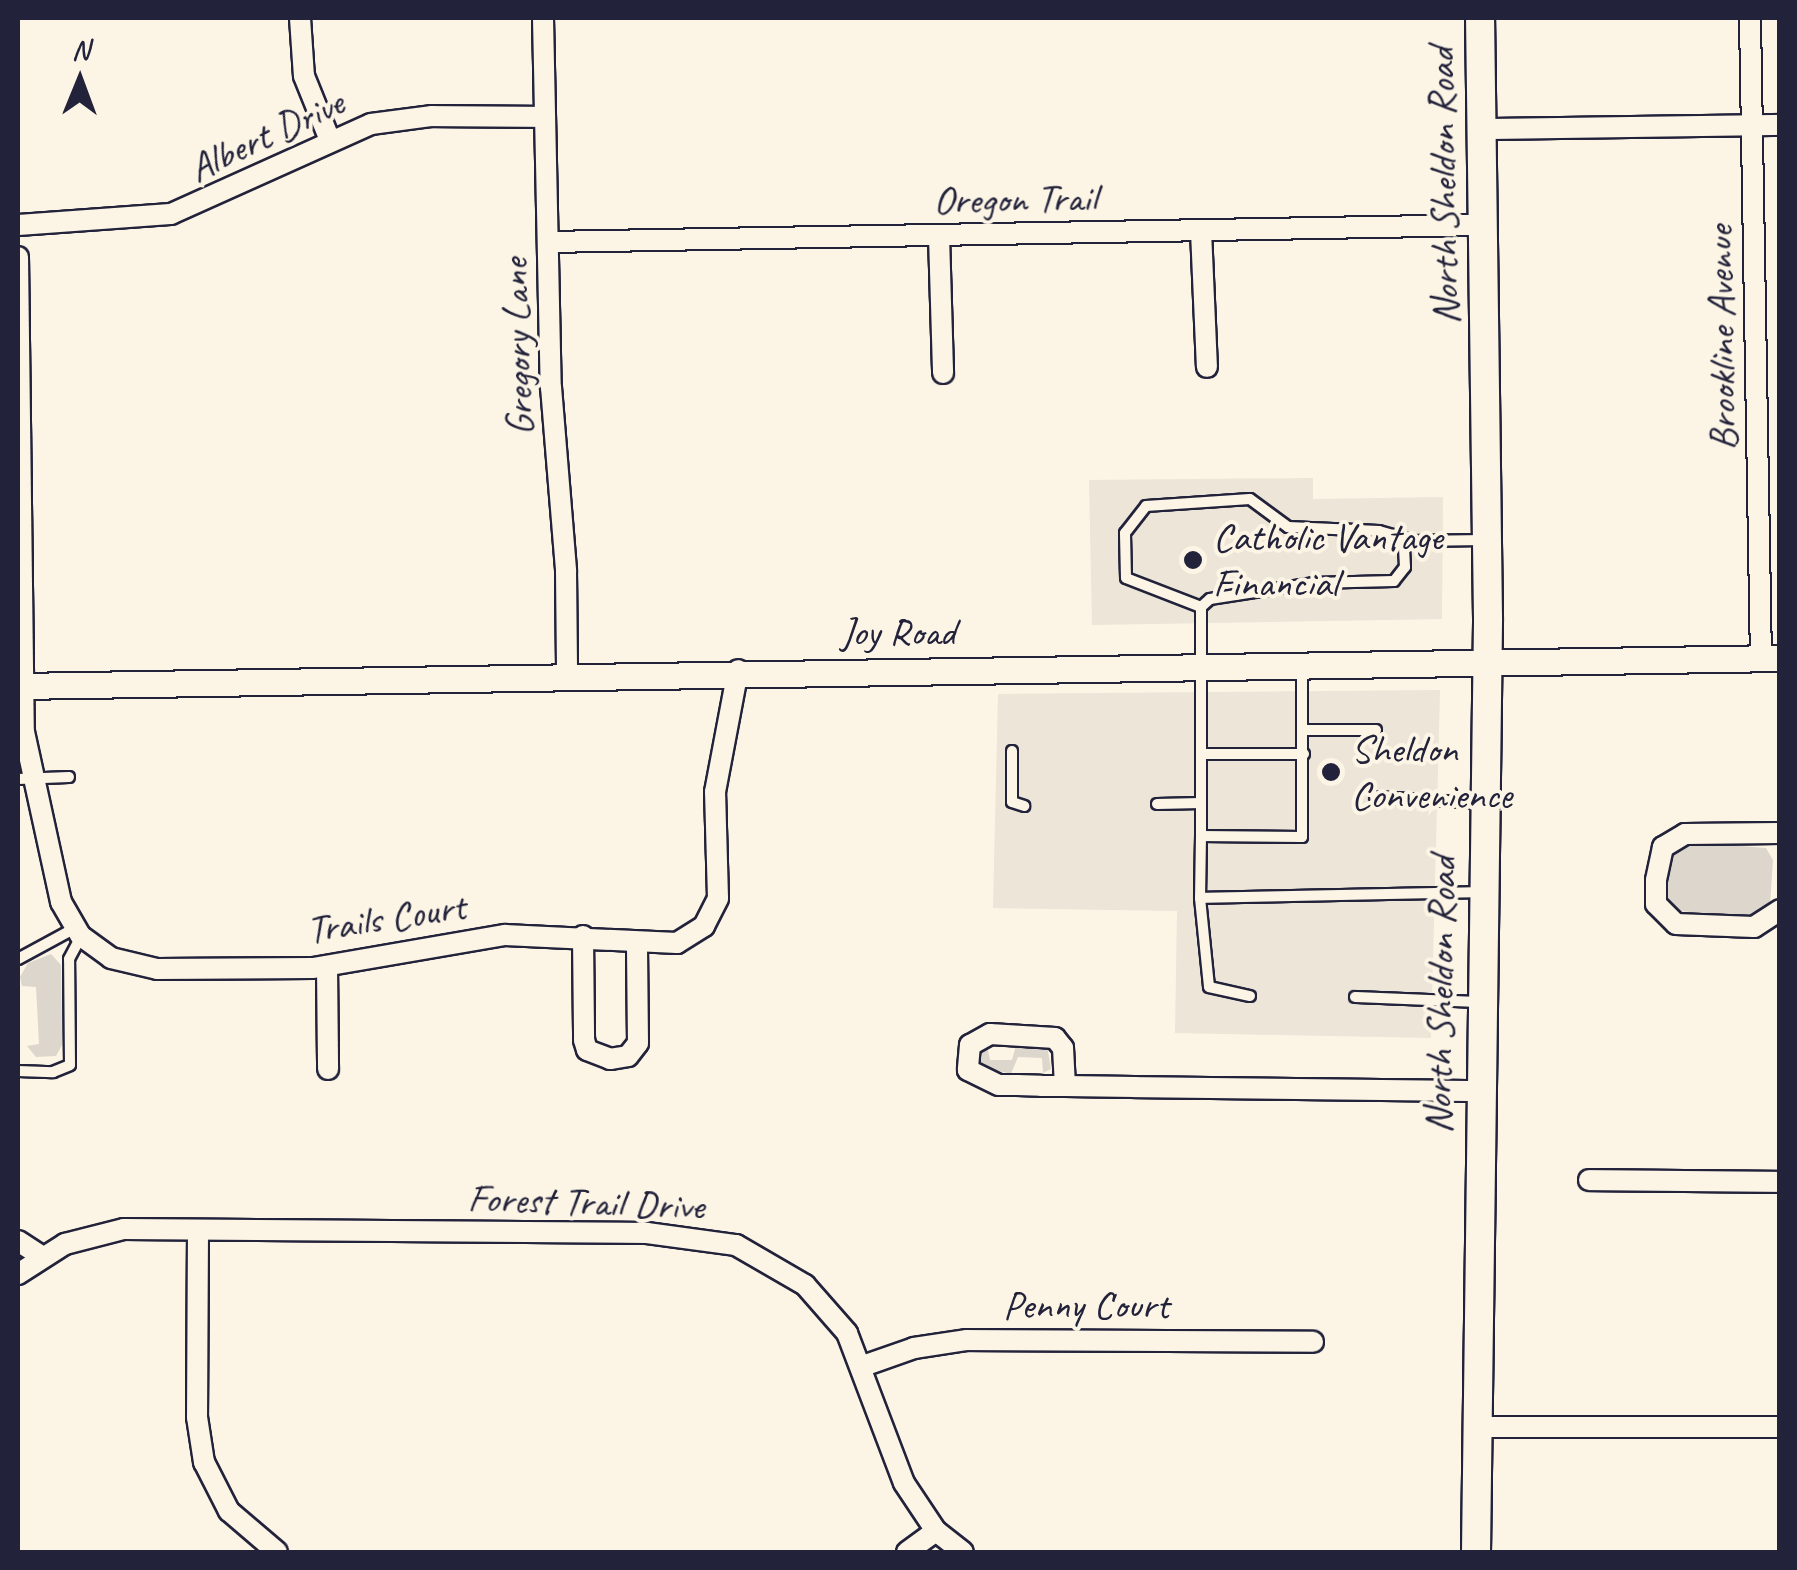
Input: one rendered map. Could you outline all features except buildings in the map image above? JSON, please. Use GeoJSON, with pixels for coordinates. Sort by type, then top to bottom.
{"type":"FeatureCollection","features":[{"type":"Feature","properties":{"kind":"main road","name":"North Sheldon Road"},"geometry":{"type":"LineString","coordinates":[[1476,1552],[1480,892],[1487,540],[1480,18]]}},
{"type":"Feature","properties":{"kind":"street"},"geometry":{"type":"LineString","coordinates":[[300,18],[304,76],[329,138]]}},
{"type":"Feature","properties":{"kind":"street","name":"Gregory Lane"},"geometry":{"type":"LineString","coordinates":[[543,18],[548,242],[567,672]]}},
{"type":"Feature","properties":{"kind":"street","name":"Brookline Avenue"},"geometry":{"type":"LineString","coordinates":[[1750,18],[1775,660]]}},
{"type":"Feature","properties":{"kind":"street","name":"Albert Drive"},"geometry":{"type":"LineString","coordinates":[[18,225],[171,214],[329,138],[417,117],[546,117]]}},
{"type":"Feature","properties":{"kind":"street"},"geometry":{"type":"LineString","coordinates":[[1482,130],[1780,125]]}},
{"type":"Feature","properties":{"kind":"street","name":"Oregon Trail"},"geometry":{"type":"LineString","coordinates":[[548,242],[1484,225]]}},
{"type":"Feature","properties":{"kind":"street"},"geometry":{"type":"LineString","coordinates":[[1202,232],[1208,367]]}},
{"type":"Feature","properties":{"kind":"street"},"geometry":{"type":"LineString","coordinates":[[939,236],[943,373]]}},
{"type":"Feature","properties":{"kind":"street"},"geometry":{"type":"LineString","coordinates":[[18,257],[21,686],[26,779],[53,876],[78,932]]}},
{"type":"Feature","properties":{"kind":"street","name":"Joy Road"},"geometry":{"type":"LineString","coordinates":[[21,686],[567,672],[1202,672],[1775,660]]}},
{"type":"Feature","properties":{"kind":"street","name":"Trails Court"},"geometry":{"type":"LineString","coordinates":[[78,932],[111,958],[143,968],[328,966],[505,935],[678,943],[704,926],[715,908],[715,792],[738,670]]}},
{"type":"Feature","properties":{"kind":"street"},"geometry":{"type":"LineString","coordinates":[[1780,833],[1672,839],[1657,858],[1656,904],[1664,916],[1690,927],[1754,927],[1780,910]]}},
{"type":"Feature","properties":{"kind":"street"},"geometry":{"type":"LineString","coordinates":[[583,936],[584,1040],[587,1050],[610,1059],[628,1056],[638,1043],[637,944]]}},
{"type":"Feature","properties":{"kind":"street"},"geometry":{"type":"LineString","coordinates":[[328,966],[328,1069]]}},
{"type":"Feature","properties":{"kind":"street"},"geometry":{"type":"LineString","coordinates":[[1065,1086],[1064,1048],[1055,1038],[990,1034],[970,1045],[968,1070],[979,1080],[1065,1086],[1478,1090]]}},
{"type":"Feature","properties":{"kind":"street"},"geometry":{"type":"LineString","coordinates":[[1588,1180],[1780,1182]]}},
{"type":"Feature","properties":{"kind":"street","name":"Forest Trail Drive"},"geometry":{"type":"LineString","coordinates":[[18,1274],[41,1256],[113,1230],[710,1238],[761,1256],[805,1285],[847,1333],[863,1366],[904,1484],[936,1532],[963,1552]]}},
{"type":"Feature","properties":{"kind":"street"},"geometry":{"type":"LineString","coordinates":[[198,1230],[197,1417],[204,1462],[229,1511],[277,1552]]}},
{"type":"Feature","properties":{"kind":"street"},"geometry":{"type":"LineString","coordinates":[[18,1241],[41,1256]]}},
{"type":"Feature","properties":{"kind":"street","name":"Penny Court"},"geometry":{"type":"LineString","coordinates":[[863,1366],[967,1340],[1313,1342]]}},
{"type":"Feature","properties":{"kind":"street"},"geometry":{"type":"LineString","coordinates":[[1478,1428],[1780,1426]]}},
{"type":"Feature","properties":{"kind":"street"},"geometry":{"type":"LineString","coordinates":[[907,1552],[936,1532]]}},
{"type":"Feature","properties":{"kind":"lane"},"geometry":{"type":"LineString","coordinates":[[1201,607],[1126,578],[1125,533],[1146,506],[1250,499],[1288,527],[1378,531],[1413,541],[1487,540]]}},
{"type":"Feature","properties":{"kind":"lane"},"geometry":{"type":"LineString","coordinates":[[1250,996],[1208,987],[1200,898],[1201,607],[1210,599],[1280,588],[1394,580],[1405,566],[1404,545],[1413,541]]}},
{"type":"Feature","properties":{"kind":"lane"},"geometry":{"type":"LineString","coordinates":[[1200,836],[1302,836],[1302,670]]}},
{"type":"Feature","properties":{"kind":"lane"},"geometry":{"type":"LineString","coordinates":[[1304,730],[1376,730]]}},
{"type":"Feature","properties":{"kind":"lane"},"geometry":{"type":"LineString","coordinates":[[1012,751],[1012,802],[1024,806]]}},
{"type":"Feature","properties":{"kind":"lane"},"geometry":{"type":"LineString","coordinates":[[1202,754],[1304,754]]}},
{"type":"Feature","properties":{"kind":"lane"},"geometry":{"type":"LineString","coordinates":[[26,779],[69,777]]}},
{"type":"Feature","properties":{"kind":"lane"},"geometry":{"type":"LineString","coordinates":[[1375,796],[1482,803]]}},
{"type":"Feature","properties":{"kind":"lane"},"geometry":{"type":"LineString","coordinates":[[1157,804],[1201,803]]}},
{"type":"Feature","properties":{"kind":"lane"},"geometry":{"type":"LineString","coordinates":[[1200,898],[1480,892]]}},
{"type":"Feature","properties":{"kind":"lane"},"geometry":{"type":"LineString","coordinates":[[18,959],[78,932]]}},
{"type":"Feature","properties":{"kind":"lane"},"geometry":{"type":"LineString","coordinates":[[18,1071],[53,1072],[70,1064],[69,960],[78,932]]}},
{"type":"Feature","properties":{"kind":"lane"},"geometry":{"type":"LineString","coordinates":[[1354,997],[1479,1002]]}},
{"type":"Feature","properties":{"kind":"shaded area"},"geometry":{"type":"Polygon","coordinates":[[[1313,478],[1313,499],[1443,497],[1442,619],[1092,625],[1089,480],[1313,478]]]}},
{"type":"Feature","properties":{"kind":"shaded area"},"geometry":{"type":"Polygon","coordinates":[[[1440,690],[1431,1038],[1175,1033],[1177,911],[993,908],[998,694],[1440,690]]]}},
{"type":"Feature","properties":{"kind":"shaded area"},"geometry":{"type":"Polygon","coordinates":[[[1689,842],[1766,848],[1773,860],[1770,905],[1753,916],[1676,911],[1666,895],[1667,864],[1673,850],[1689,842]]]}},
{"type":"Feature","properties":{"kind":"shaded area"},"geometry":{"type":"Polygon","coordinates":[[[51,954],[61,965],[62,1045],[56,1056],[36,1057],[27,1046],[39,1044],[36,987],[22,986],[20,977],[28,963],[51,954]]]}},
{"type":"Feature","properties":{"kind":"shaded area"},"geometry":{"type":"Polygon","coordinates":[[[1016,1045],[1047,1046],[1051,1069],[1043,1073],[1042,1058],[1018,1057],[1011,1074],[980,1066],[979,1051],[987,1046],[990,1060],[1012,1060],[1016,1045]]]}},
{"type":"Feature","properties":{"kind":"place","name":"Catholic Vantage Financial"},"geometry":{"type":"Point","coordinates":[1193,560]}},
{"type":"Feature","properties":{"kind":"place","name":"Sheldon Convenience"},"geometry":{"type":"Point","coordinates":[1331,772]}}]}
